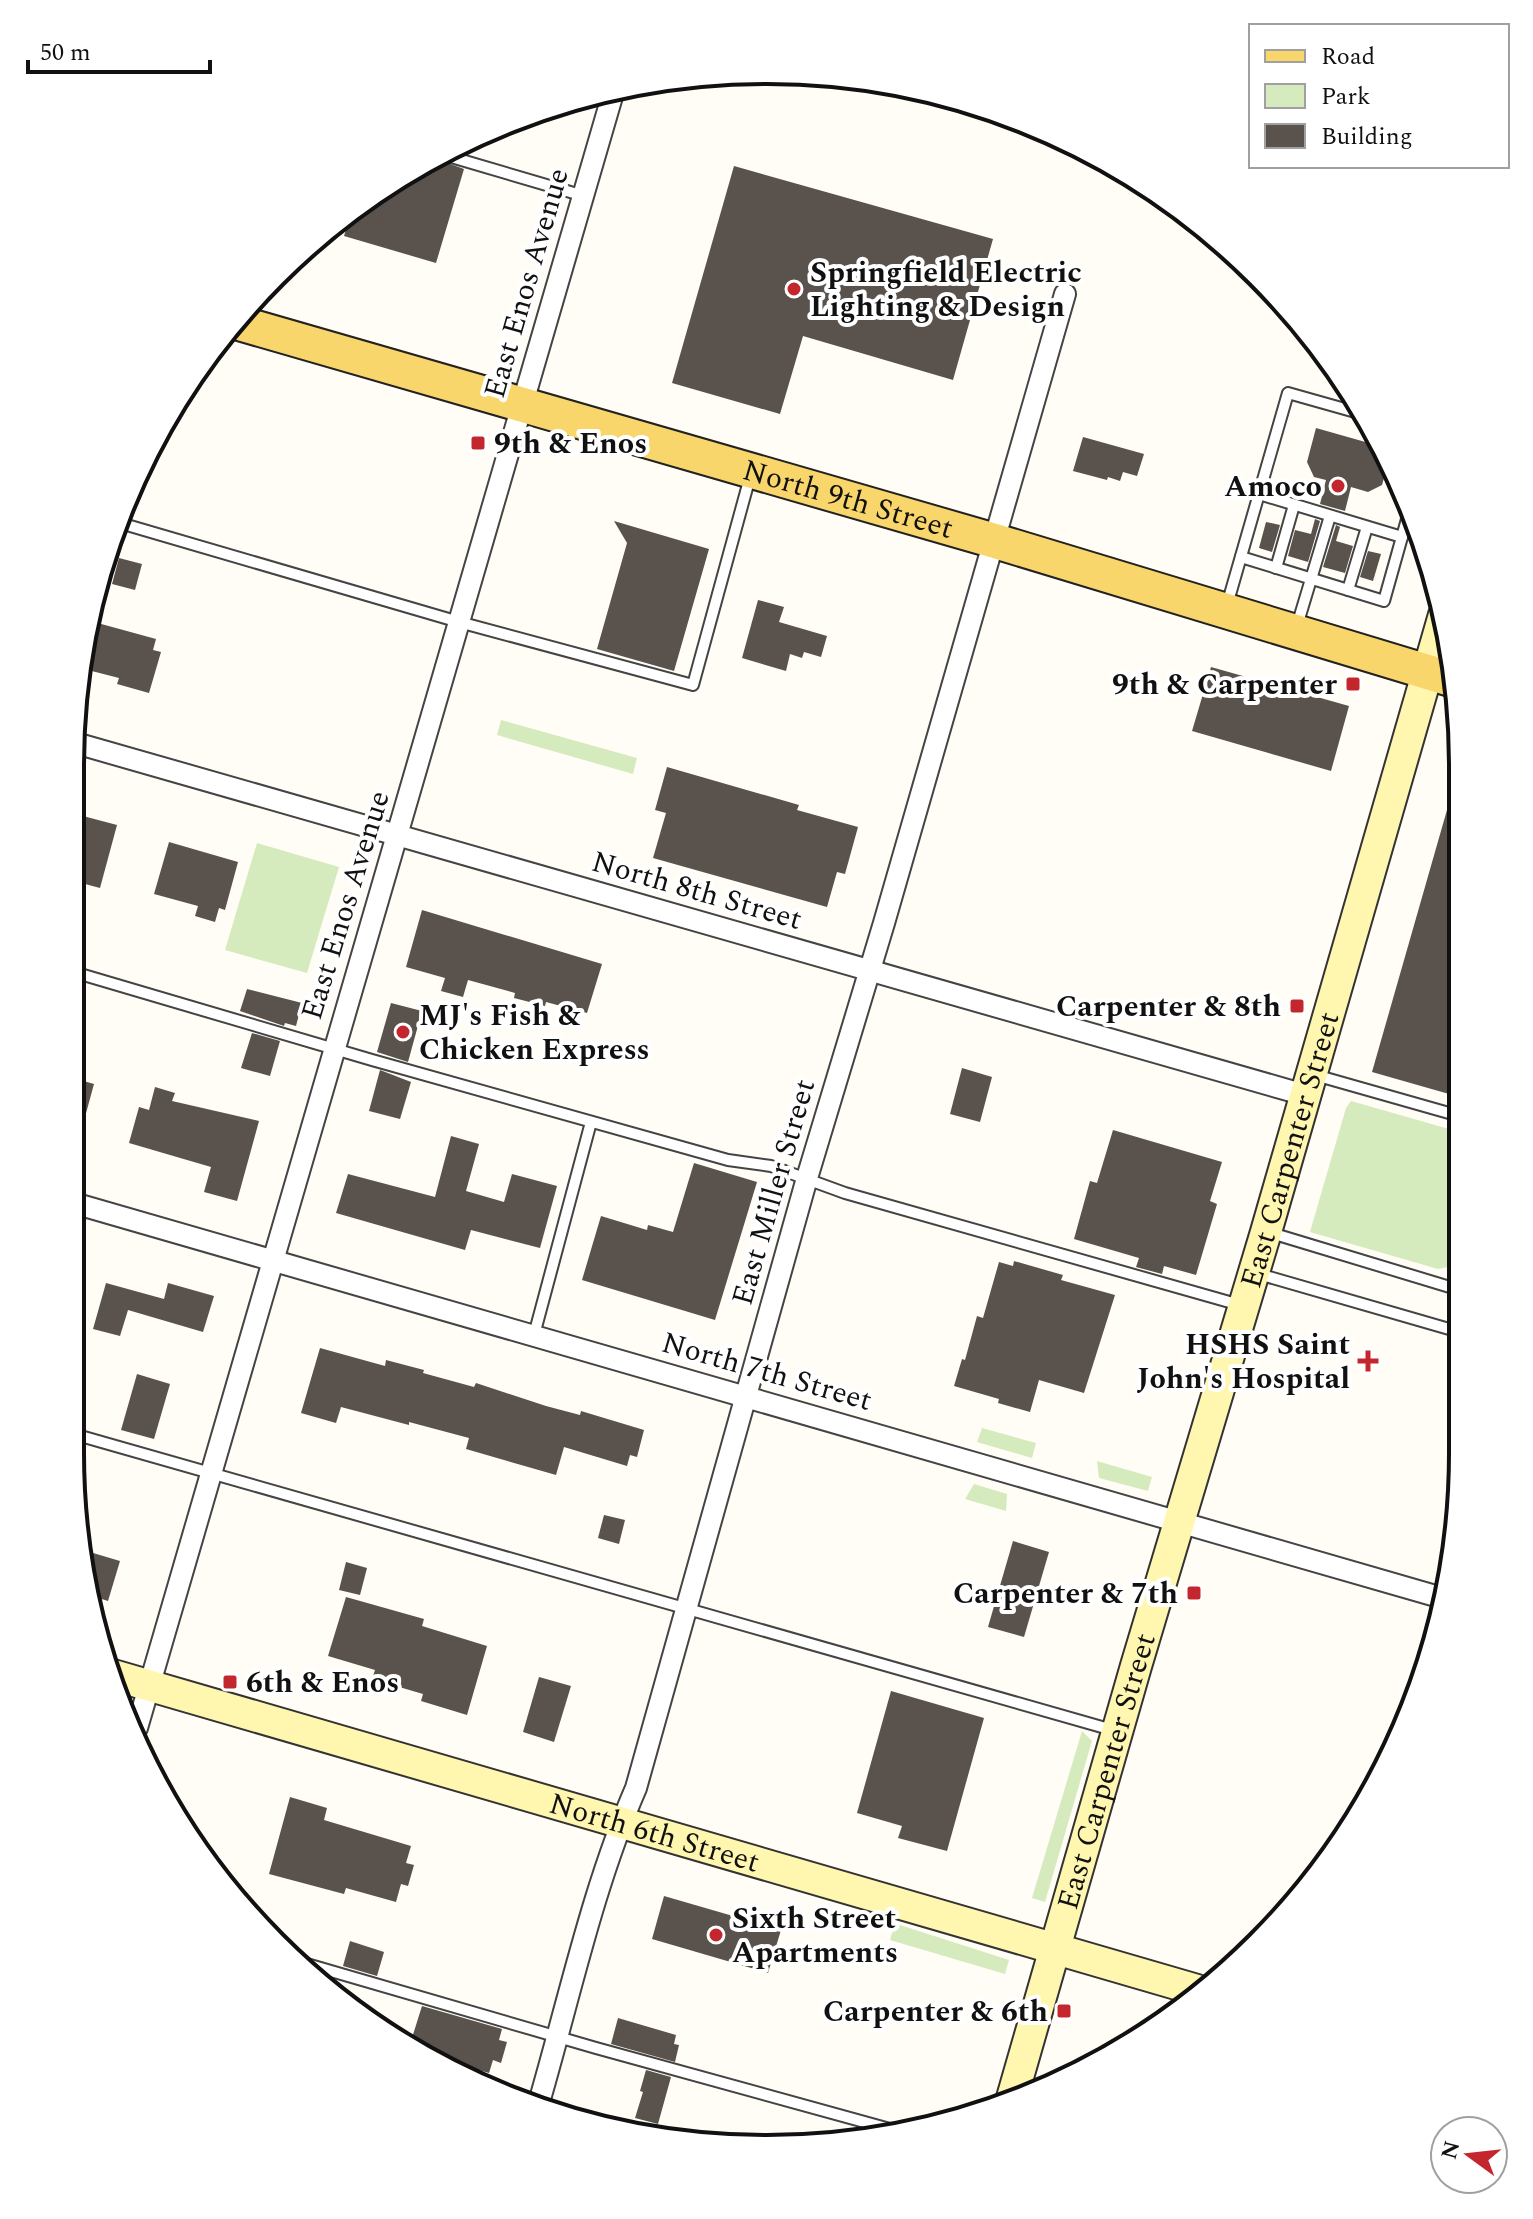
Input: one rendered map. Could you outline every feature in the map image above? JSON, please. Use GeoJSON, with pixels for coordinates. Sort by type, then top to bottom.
{"type":"FeatureCollection","features":[{"type":"Feature","properties":{"kind":"main road","name":"North 9th Street"},"geometry":{"type":"LineString","coordinates":[[246,325],[995,541],[1441,676]]}},
{"type":"Feature","properties":{"kind":"street","name":"East Enos Avenue"},"geometry":{"type":"LineString","coordinates":[[139,1721],[610,102]]}},
{"type":"Feature","properties":{"kind":"street","name":"East Miller Street"},"geometry":{"type":"LineString","coordinates":[[541,2097],[621,1823],[636,1788],[807,1178],[1065,294]]}},
{"type":"Feature","properties":{"kind":"street","name":"East Carpenter Street"},"geometry":{"type":"LineString","coordinates":[[1015,2088],[1308,1085],[1441,676]]}},
{"type":"Feature","properties":{"kind":"street","name":"North 8th Street"},"geometry":{"type":"LineString","coordinates":[[84,746],[870,970],[1308,1085]]}},
{"type":"Feature","properties":{"kind":"street","name":"North 7th Street"},"geometry":{"type":"LineString","coordinates":[[84,1206],[1434,1595]]}},
{"type":"Feature","properties":{"kind":"street","name":"North 6th Street"},"geometry":{"type":"LineString","coordinates":[[122,1678],[1190,1988]]}},
{"type":"Feature","properties":{"kind":"lane"},"geometry":{"type":"LineString","coordinates":[[456,159],[584,196]]}},
{"type":"Feature","properties":{"kind":"lane"},"geometry":{"type":"LineString","coordinates":[[1225,610],[1288,393],[1349,410]]}},
{"type":"Feature","properties":{"kind":"lane"},"geometry":{"type":"LineString","coordinates":[[128,525],[459,622],[693,685],[752,471]]}},
{"type":"Feature","properties":{"kind":"lane"},"geometry":{"type":"LineString","coordinates":[[1259,494],[1402,537]]}},
{"type":"Feature","properties":{"kind":"lane"},"geometry":{"type":"LineString","coordinates":[[1276,568],[1294,505]]}},
{"type":"Feature","properties":{"kind":"lane"},"geometry":{"type":"LineString","coordinates":[[1295,632],[1330,516]]}},
{"type":"Feature","properties":{"kind":"lane"},"geometry":{"type":"LineString","coordinates":[[1241,557],[1384,601],[1405,526]]}},
{"type":"Feature","properties":{"kind":"lane"},"geometry":{"type":"LineString","coordinates":[[1348,590],[1367,527]]}},
{"type":"Feature","properties":{"kind":"lane"},"geometry":{"type":"LineString","coordinates":[[84,975],[591,1122],[728,1160],[771,1166],[845,1193],[1243,1306]]}},
{"type":"Feature","properties":{"kind":"lane"},"geometry":{"type":"LineString","coordinates":[[1308,1085],[1449,1114]]}},
{"type":"Feature","properties":{"kind":"lane"},"geometry":{"type":"LineString","coordinates":[[534,1335],[591,1122]]}},
{"type":"Feature","properties":{"kind":"lane"},"geometry":{"type":"LineString","coordinates":[[1266,1232],[1449,1288]]}},
{"type":"Feature","properties":{"kind":"lane"},"geometry":{"type":"LineString","coordinates":[[1253,1273],[1449,1329]]}},
{"type":"Feature","properties":{"kind":"lane"},"geometry":{"type":"LineString","coordinates":[[84,1437],[1118,1731]]}},
{"type":"Feature","properties":{"kind":"lane"},"geometry":{"type":"LineString","coordinates":[[317,1967],[878,2126]]}},
{"type":"Feature","properties":{"kind":"green space"},"geometry":{"type":"Polygon","coordinates":[[[501,720],[637,758],[633,774],[497,735],[501,720]]]}},
{"type":"Feature","properties":{"kind":"green space"},"geometry":{"type":"Polygon","coordinates":[[[257,843],[339,867],[307,973],[225,950],[257,843]]]}},
{"type":"Feature","properties":{"kind":"green space"},"geometry":{"type":"Polygon","coordinates":[[[1351,1101],[1449,1129],[1448,1267],[1438,1269],[1310,1232],[1346,1108],[1351,1101]]]}},
{"type":"Feature","properties":{"kind":"green space"},"geometry":{"type":"Polygon","coordinates":[[[982,1428],[1036,1443],[1032,1458],[977,1442],[982,1428]]]}},
{"type":"Feature","properties":{"kind":"green space"},"geometry":{"type":"Polygon","coordinates":[[[1097,1461],[1152,1477],[1148,1491],[1099,1478],[1097,1461]]]}},
{"type":"Feature","properties":{"kind":"green space"},"geometry":{"type":"Polygon","coordinates":[[[974,1484],[1007,1494],[1006,1511],[965,1499],[974,1484]]]}},
{"type":"Feature","properties":{"kind":"green space"},"geometry":{"type":"Polygon","coordinates":[[[1082,1731],[1092,1741],[1045,1902],[1032,1898],[1082,1731]]]}},
{"type":"Feature","properties":{"kind":"green space"},"geometry":{"type":"Polygon","coordinates":[[[900,1925],[1009,1960],[1005,1974],[890,1940],[900,1925]]]}},
{"type":"Feature","properties":{"kind":"building"},"geometry":{"type":"Polygon","coordinates":[[[448,163],[464,169],[436,263],[344,236],[351,225],[425,175],[448,163]]]}},
{"type":"Feature","properties":{"kind":"building"},"geometry":{"type":"Polygon","coordinates":[[[734,166],[993,239],[953,380],[803,336],[780,414],[672,383],[734,166]]]}},
{"type":"Feature","properties":{"kind":"building"},"geometry":{"type":"Polygon","coordinates":[[[1316,428],[1367,443],[1384,477],[1382,485],[1368,492],[1351,487],[1345,511],[1320,504],[1326,480],[1314,477],[1307,462],[1316,428]]]}},
{"type":"Feature","properties":{"kind":"building"},"geometry":{"type":"Polygon","coordinates":[[[1083,437],[1144,454],[1137,476],[1123,472],[1120,481],[1108,477],[1107,480],[1073,471],[1083,437]]]}},
{"type":"Feature","properties":{"kind":"building"},"geometry":{"type":"Polygon","coordinates":[[[1315,519],[1320,521],[1308,562],[1288,556],[1295,530],[1311,534],[1315,519]]]}},
{"type":"Feature","properties":{"kind":"building"},"geometry":{"type":"Polygon","coordinates":[[[614,521],[709,549],[674,671],[597,649],[627,543],[614,521]]]}},
{"type":"Feature","properties":{"kind":"building"},"geometry":{"type":"Polygon","coordinates":[[[1266,522],[1280,525],[1272,552],[1259,548],[1266,522]]]}},
{"type":"Feature","properties":{"kind":"building"},"geometry":{"type":"Polygon","coordinates":[[[1336,525],[1340,527],[1336,541],[1353,546],[1345,573],[1323,567],[1336,525]]]}},
{"type":"Feature","properties":{"kind":"building"},"geometry":{"type":"Polygon","coordinates":[[[1368,551],[1381,554],[1373,581],[1360,577],[1368,551]]]}},
{"type":"Feature","properties":{"kind":"building"},"geometry":{"type":"Polygon","coordinates":[[[119,558],[142,564],[135,590],[112,584],[119,558]]]}},
{"type":"Feature","properties":{"kind":"building"},"geometry":{"type":"Polygon","coordinates":[[[758,600],[784,607],[779,622],[827,636],[821,657],[804,652],[802,658],[790,654],[786,671],[742,658],[758,600]]]}},
{"type":"Feature","properties":{"kind":"building"},"geometry":{"type":"Polygon","coordinates":[[[99,623],[156,639],[153,650],[161,652],[149,693],[117,684],[119,678],[91,671],[99,623]]]}},
{"type":"Feature","properties":{"kind":"building"},"geometry":{"type":"Polygon","coordinates":[[[1211,667],[1349,706],[1331,771],[1192,731],[1211,667]]]}},
{"type":"Feature","properties":{"kind":"building"},"geometry":{"type":"Polygon","coordinates":[[[667,767],[799,805],[797,810],[858,827],[845,874],[837,872],[827,907],[653,858],[666,813],[655,810],[667,767]]]}},
{"type":"Feature","properties":{"kind":"building"},"geometry":{"type":"Polygon","coordinates":[[[1449,803],[1449,1094],[1372,1072],[1449,803]]]}},
{"type":"Feature","properties":{"kind":"building"},"geometry":{"type":"Polygon","coordinates":[[[84,816],[117,825],[100,888],[84,884],[84,816]]]}},
{"type":"Feature","properties":{"kind":"building"},"geometry":{"type":"Polygon","coordinates":[[[169,842],[238,862],[225,910],[219,908],[215,922],[195,916],[198,906],[154,894],[169,842]]]}},
{"type":"Feature","properties":{"kind":"building"},"geometry":{"type":"Polygon","coordinates":[[[422,910],[602,964],[587,1013],[546,1002],[545,1006],[514,998],[515,993],[468,980],[463,997],[441,991],[445,978],[406,967],[422,910]]]}},
{"type":"Feature","properties":{"kind":"building"},"geometry":{"type":"Polygon","coordinates":[[[247,989],[302,1003],[296,1026],[285,1023],[284,1026],[240,1011],[247,989]]]}},
{"type":"Feature","properties":{"kind":"building"},"geometry":{"type":"Polygon","coordinates":[[[391,1003],[422,1011],[408,1062],[377,1052],[391,1003]]]}},
{"type":"Feature","properties":{"kind":"building"},"geometry":{"type":"Polygon","coordinates":[[[252,1033],[280,1041],[270,1076],[241,1068],[252,1033]]]}},
{"type":"Feature","properties":{"kind":"building"},"geometry":{"type":"Polygon","coordinates":[[[962,1068],[992,1077],[980,1122],[950,1114],[962,1068]]]}},
{"type":"Feature","properties":{"kind":"building"},"geometry":{"type":"Polygon","coordinates":[[[380,1070],[411,1082],[400,1119],[369,1111],[380,1070]]]}},
{"type":"Feature","properties":{"kind":"building"},"geometry":{"type":"Polygon","coordinates":[[[84,1081],[94,1084],[84,1121],[84,1081]]]}},
{"type":"Feature","properties":{"kind":"building"},"geometry":{"type":"Polygon","coordinates":[[[155,1087],[175,1093],[172,1101],[259,1121],[237,1201],[204,1192],[211,1167],[129,1143],[139,1107],[149,1110],[155,1087]]]}},
{"type":"Feature","properties":{"kind":"building"},"geometry":{"type":"Polygon","coordinates":[[[1113,1130],[1222,1162],[1210,1201],[1217,1204],[1196,1275],[1164,1266],[1162,1274],[1136,1267],[1139,1258],[1074,1239],[1090,1181],[1097,1183],[1113,1130]]]}},
{"type":"Feature","properties":{"kind":"building"},"geometry":{"type":"Polygon","coordinates":[[[451,1136],[479,1144],[466,1191],[504,1202],[512,1174],[557,1186],[540,1248],[471,1230],[465,1250],[336,1213],[348,1174],[435,1197],[451,1136]]]}},
{"type":"Feature","properties":{"kind":"building"},"geometry":{"type":"Polygon","coordinates":[[[694,1163],[757,1182],[715,1320],[582,1280],[601,1216],[647,1230],[648,1225],[673,1232],[694,1163]]]}},
{"type":"Feature","properties":{"kind":"building"},"geometry":{"type":"Polygon","coordinates":[[[1014,1261],[1063,1275],[1061,1280],[1115,1295],[1084,1393],[1039,1380],[1030,1412],[954,1386],[977,1316],[983,1318],[999,1262],[1013,1266],[1014,1261]]]}},
{"type":"Feature","properties":{"kind":"building"},"geometry":{"type":"Polygon","coordinates":[[[106,1283],[164,1299],[168,1283],[214,1296],[203,1332],[128,1310],[120,1336],[93,1329],[106,1283]]]}},
{"type":"Feature","properties":{"kind":"building"},"geometry":{"type":"Polygon","coordinates":[[[320,1348],[385,1366],[386,1360],[474,1387],[476,1383],[546,1406],[580,1415],[581,1411],[644,1430],[637,1457],[630,1455],[627,1466],[564,1447],[556,1475],[466,1449],[469,1438],[409,1422],[409,1425],[341,1407],[336,1423],[301,1413],[320,1348]]]}},
{"type":"Feature","properties":{"kind":"building"},"geometry":{"type":"Polygon","coordinates":[[[137,1374],[170,1384],[154,1439],[121,1430],[137,1374]]]}},
{"type":"Feature","properties":{"kind":"building"},"geometry":{"type":"Polygon","coordinates":[[[604,1515],[625,1520],[619,1544],[598,1538],[604,1515]]]}},
{"type":"Feature","properties":{"kind":"building"},"geometry":{"type":"Polygon","coordinates":[[[1013,1541],[1049,1552],[1024,1637],[988,1627],[1013,1541]]]}},
{"type":"Feature","properties":{"kind":"building"},"geometry":{"type":"Polygon","coordinates":[[[92,1553],[120,1561],[108,1601],[100,1598],[92,1553]]]}},
{"type":"Feature","properties":{"kind":"building"},"geometry":{"type":"Polygon","coordinates":[[[346,1562],[367,1568],[360,1595],[339,1590],[346,1562]]]}},
{"type":"Feature","properties":{"kind":"building"},"geometry":{"type":"Polygon","coordinates":[[[346,1597],[424,1619],[422,1626],[487,1646],[467,1715],[421,1701],[423,1694],[372,1679],[375,1670],[328,1656],[346,1597]]]}},
{"type":"Feature","properties":{"kind":"building"},"geometry":{"type":"Polygon","coordinates":[[[539,1677],[571,1686],[554,1742],[523,1732],[539,1677]]]}},
{"type":"Feature","properties":{"kind":"building"},"geometry":{"type":"Polygon","coordinates":[[[891,1691],[984,1718],[947,1851],[898,1838],[902,1826],[857,1813],[891,1691]]]}},
{"type":"Feature","properties":{"kind":"building"},"geometry":{"type":"Polygon","coordinates":[[[290,1797],[327,1808],[324,1820],[411,1846],[406,1863],[414,1865],[408,1886],[401,1884],[396,1902],[346,1888],[344,1894],[269,1874],[290,1797]]]}},
{"type":"Feature","properties":{"kind":"building","name":"Sixth Street Apartments"},"geometry":{"type":"Polygon","coordinates":[[[664,1896],[781,1930],[768,1973],[652,1939],[664,1896]]]}},
{"type":"Feature","properties":{"kind":"building"},"geometry":{"type":"Polygon","coordinates":[[[350,1941],[384,1952],[377,1976],[343,1966],[350,1941]]]}},
{"type":"Feature","properties":{"kind":"building"},"geometry":{"type":"Polygon","coordinates":[[[422,2006],[502,2029],[499,2040],[507,2042],[501,2063],[493,2060],[489,2073],[465,2065],[413,2036],[422,2006]]]}},
{"type":"Feature","properties":{"kind":"building"},"geometry":{"type":"Polygon","coordinates":[[[618,2018],[676,2035],[674,2044],[679,2045],[675,2062],[611,2044],[618,2018]]]}},
{"type":"Feature","properties":{"kind":"building"},"geometry":{"type":"Polygon","coordinates":[[[646,2070],[671,2077],[658,2124],[635,2118],[646,2070]]]}},
{"type":"Feature","properties":{"kind":"place","name":"Springfield Electric Lighting & Design"},"geometry":{"type":"Point","coordinates":[794,289]}},
{"type":"Feature","properties":{"kind":"place","name":"9th & Enos"},"geometry":{"type":"Point","coordinates":[478,443]}},
{"type":"Feature","properties":{"kind":"place","name":"Amoco"},"geometry":{"type":"Point","coordinates":[1338,486]}},
{"type":"Feature","properties":{"kind":"place","name":"9th & Carpenter"},"geometry":{"type":"Point","coordinates":[1353,684]}},
{"type":"Feature","properties":{"kind":"place","name":"Carpenter & 8th"},"geometry":{"type":"Point","coordinates":[1297,1006]}},
{"type":"Feature","properties":{"kind":"place","name":"MJ's Fish & Chicken Express"},"geometry":{"type":"Point","coordinates":[403,1032]}},
{"type":"Feature","properties":{"kind":"place","name":"HSHS Saint John's Hospital"},"geometry":{"type":"Point","coordinates":[1368,1361]}},
{"type":"Feature","properties":{"kind":"place","name":"Carpenter & 7th"},"geometry":{"type":"Point","coordinates":[1194,1593]}},
{"type":"Feature","properties":{"kind":"place","name":"6th & Enos"},"geometry":{"type":"Point","coordinates":[230,1682]}},
{"type":"Feature","properties":{"kind":"place","name":"Sixth Street Apartments"},"geometry":{"type":"Point","coordinates":[716,1935]}},
{"type":"Feature","properties":{"kind":"place","name":"Carpenter & 6th"},"geometry":{"type":"Point","coordinates":[1064,2011]}}]}
